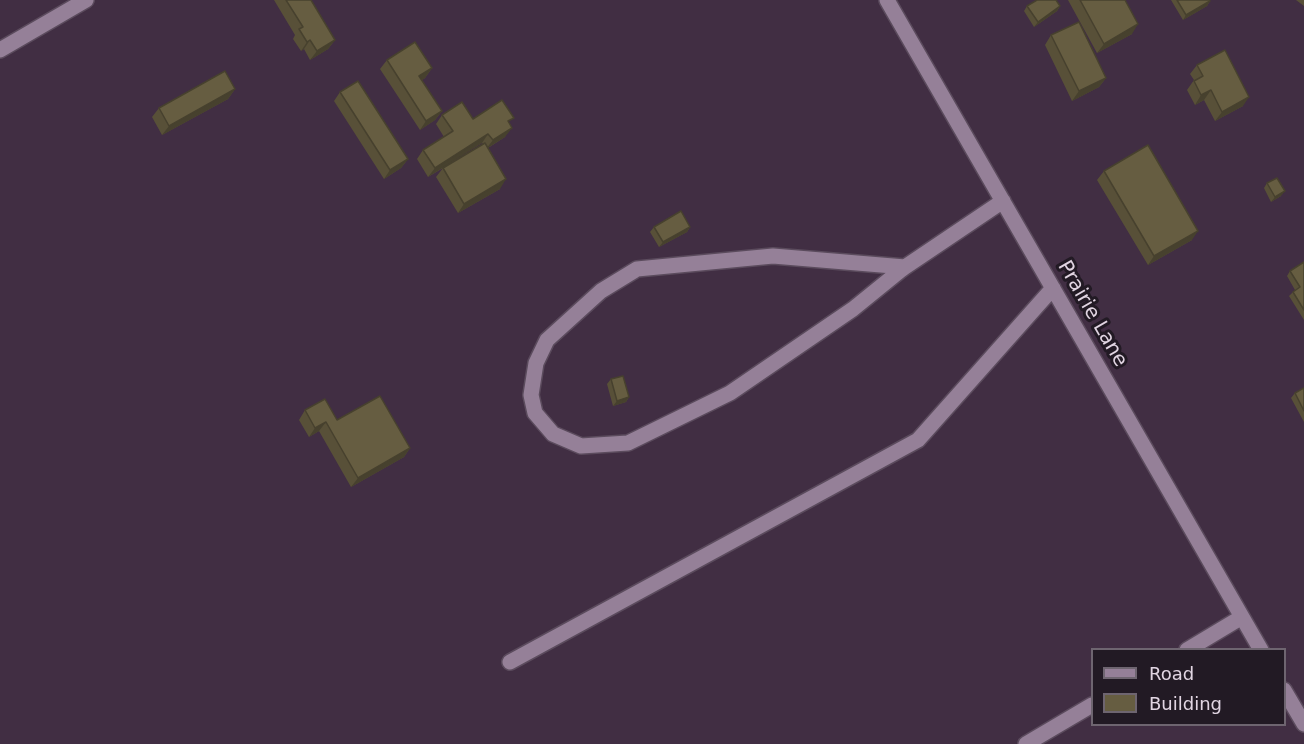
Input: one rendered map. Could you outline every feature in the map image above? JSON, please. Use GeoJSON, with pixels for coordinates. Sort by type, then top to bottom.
{"type":"FeatureCollection","features":[{"type":"Feature","properties":{"kind":"street"},"geometry":{"type":"LineString","coordinates":[[0,50],[86,0]]}},
{"type":"Feature","properties":{"kind":"street","name":"Prairie Lane"},"geometry":{"type":"LineString","coordinates":[[887,0],[1260,648]]}},
{"type":"Feature","properties":{"kind":"street"},"geometry":{"type":"LineString","coordinates":[[905,267],[773,256],[637,269],[601,291],[547,340],[536,363],[531,395],[535,413],[553,434],[581,446],[628,443],[730,393],[852,309],[905,267],[1003,201]]}},
{"type":"Feature","properties":{"kind":"street"},"geometry":{"type":"LineString","coordinates":[[510,662],[918,440],[1053,288]]}},
{"type":"Feature","properties":{"kind":"street"},"geometry":{"type":"LineString","coordinates":[[1190,648],[1242,617]]}},
{"type":"Feature","properties":{"kind":"street"},"geometry":{"type":"LineString","coordinates":[[1286,693],[1304,724]]}},
{"type":"Feature","properties":{"kind":"street"},"geometry":{"type":"LineString","coordinates":[[1026,744],[1091,706]]}},
{"type":"Feature","properties":{"kind":"building"},"geometry":{"type":"Polygon","coordinates":[[[286,0],[311,0],[335,40],[317,51],[310,40],[307,42],[299,29],[303,27],[286,0]]]}},
{"type":"Feature","properties":{"kind":"building"},"geometry":{"type":"Polygon","coordinates":[[[1037,0],[1056,0],[1060,6],[1038,22],[1027,6],[1037,0]]]}},
{"type":"Feature","properties":{"kind":"building"},"geometry":{"type":"Polygon","coordinates":[[[1080,0],[1125,0],[1138,24],[1104,44],[1080,0]]]}},
{"type":"Feature","properties":{"kind":"building"},"geometry":{"type":"Polygon","coordinates":[[[1177,0],[1209,0],[1210,1],[1186,15],[1177,0]]]}},
{"type":"Feature","properties":{"kind":"building"},"geometry":{"type":"Polygon","coordinates":[[[1079,22],[1106,78],[1079,91],[1051,35],[1079,22]]]}},
{"type":"Feature","properties":{"kind":"building"},"geometry":{"type":"Polygon","coordinates":[[[415,42],[432,68],[419,76],[442,111],[426,121],[387,60],[415,42]]]}},
{"type":"Feature","properties":{"kind":"building"},"geometry":{"type":"Polygon","coordinates":[[[1225,50],[1249,97],[1222,112],[1211,90],[1201,95],[1194,81],[1203,76],[1197,65],[1225,50]]]}},
{"type":"Feature","properties":{"kind":"building"},"geometry":{"type":"Polygon","coordinates":[[[225,71],[235,89],[169,126],[159,108],[225,71]]]}},
{"type":"Feature","properties":{"kind":"building"},"geometry":{"type":"Polygon","coordinates":[[[358,81],[408,159],[390,170],[340,92],[358,81]]]}},
{"type":"Feature","properties":{"kind":"building"},"geometry":{"type":"Polygon","coordinates":[[[502,100],[514,118],[508,121],[512,128],[493,140],[488,134],[435,168],[423,150],[453,131],[442,115],[462,102],[473,119],[502,100]]]}},
{"type":"Feature","properties":{"kind":"building"},"geometry":{"type":"Polygon","coordinates":[[[485,143],[506,179],[464,204],[443,168],[485,143]]]}},
{"type":"Feature","properties":{"kind":"building"},"geometry":{"type":"Polygon","coordinates":[[[1148,145],[1198,231],[1154,256],[1104,171],[1148,145]]]}},
{"type":"Feature","properties":{"kind":"building"},"geometry":{"type":"Polygon","coordinates":[[[1277,178],[1285,191],[1275,197],[1267,183],[1277,178]]]}},
{"type":"Feature","properties":{"kind":"building"},"geometry":{"type":"Polygon","coordinates":[[[681,211],[690,227],[663,242],[654,227],[681,211]]]}},
{"type":"Feature","properties":{"kind":"building"},"geometry":{"type":"Polygon","coordinates":[[[1304,262],[1304,310],[1293,292],[1300,287],[1290,271],[1304,262]]]}},
{"type":"Feature","properties":{"kind":"building"},"geometry":{"type":"Polygon","coordinates":[[[623,376],[629,397],[617,401],[611,379],[623,376]]]}},
{"type":"Feature","properties":{"kind":"building"},"geometry":{"type":"Polygon","coordinates":[[[1304,388],[1304,411],[1295,393],[1304,388]]]}},
{"type":"Feature","properties":{"kind":"building"},"geometry":{"type":"Polygon","coordinates":[[[380,396],[410,448],[358,478],[326,422],[315,428],[305,410],[325,399],[337,420],[380,396]]]}}]}
